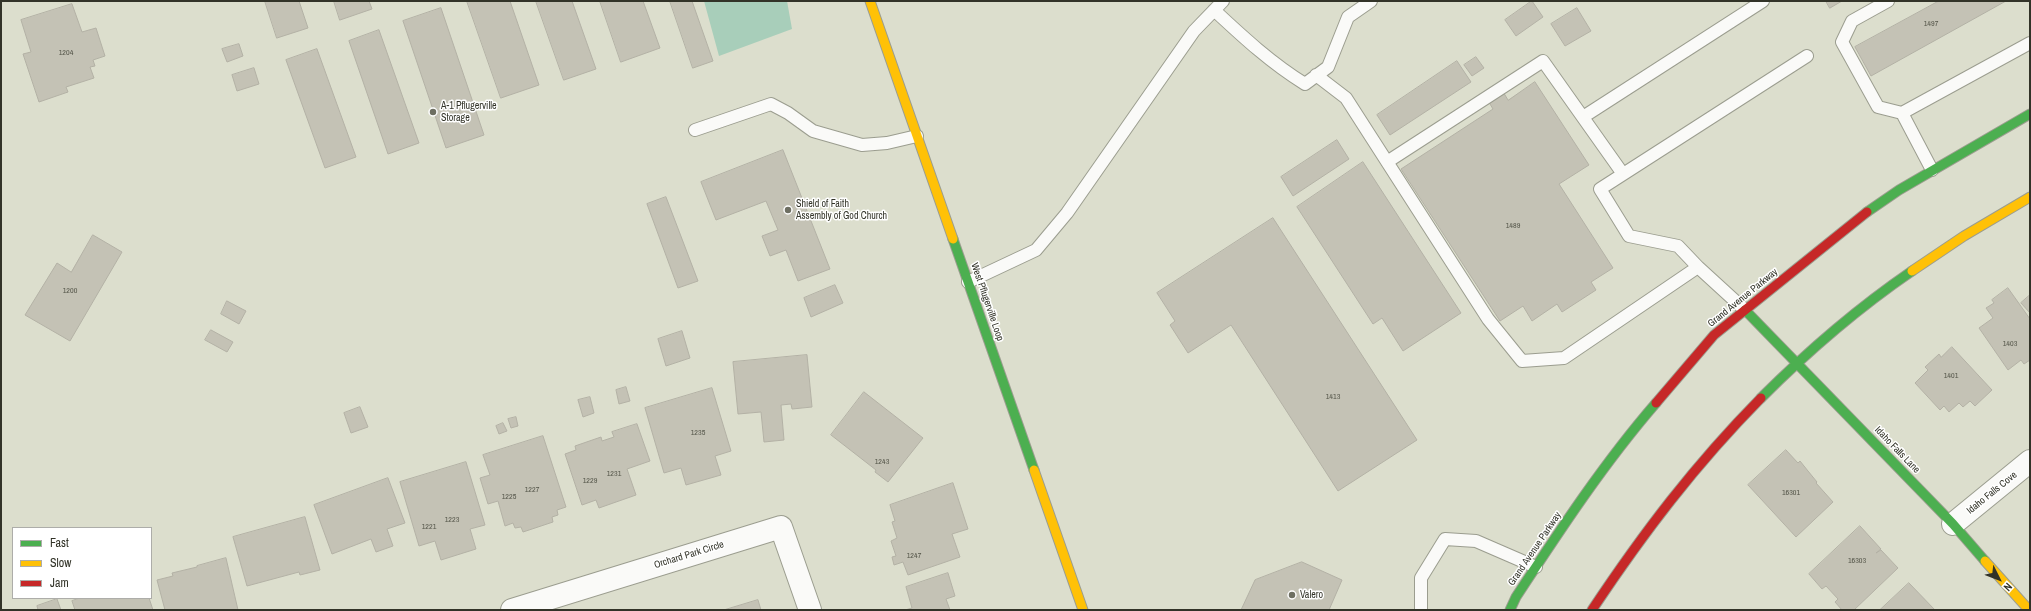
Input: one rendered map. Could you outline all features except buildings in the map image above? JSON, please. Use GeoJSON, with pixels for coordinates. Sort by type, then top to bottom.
{"type":"FeatureCollection","features":[{"type":"Feature","properties":{"kind":"main road","name":"West Pflugerville Loop"},"geometry":{"type":"LineString","coordinates":[[870,1],[1083,610]]}},
{"type":"Feature","properties":{"kind":"main road","name":"Grand Avenue Parkway"},"geometry":{"type":"LineString","coordinates":[[1510,610],[1536,567],[1581,499],[1635,427],[1714,335],[1853,222],[1932,170],[2030,114]]}},
{"type":"Feature","properties":{"kind":"main road"},"geometry":{"type":"LineString","coordinates":[[1592,610],[1619,567],[1709,451],[1751,406],[1832,332],[1884,290],[1923,262],[1993,217],[2030,197]]}},
{"type":"Feature","properties":{"kind":"main road","name":"Idaho Falls Lane"},"geometry":{"type":"LineString","coordinates":[[1745,310],[1953,524],[2029,610]]}},
{"type":"Feature","properties":{"kind":"street","name":"Idaho Falls Cove"},"geometry":{"type":"LineString","coordinates":[[1953,524],[2030,461]]}},
{"type":"Feature","properties":{"kind":"street","name":"Orchard Park Circle"},"geometry":{"type":"LineString","coordinates":[[512,610],[781,526],[810,610]]}},
{"type":"Feature","properties":{"kind":"lane"},"geometry":{"type":"LineString","coordinates":[[968,282],[1036,250],[1067,213],[1194,31],[1223,1]]}},
{"type":"Feature","properties":{"kind":"lane"},"geometry":{"type":"LineString","coordinates":[[1214,10],[1247,41],[1283,71],[1305,84],[1328,66],[1348,17],[1371,1]]}},
{"type":"Feature","properties":{"kind":"lane"},"geometry":{"type":"LineString","coordinates":[[1583,117],[1763,1]]}},
{"type":"Feature","properties":{"kind":"lane"},"geometry":{"type":"LineString","coordinates":[[1888,1],[1852,21],[1842,42],[1878,107],[1902,113],[2030,43]]}},
{"type":"Feature","properties":{"kind":"lane"},"geometry":{"type":"LineString","coordinates":[[1745,310],[1698,267],[1678,246],[1629,236],[1600,189],[1807,56]]}},
{"type":"Feature","properties":{"kind":"lane"},"geometry":{"type":"LineString","coordinates":[[1387,162],[1543,61],[1623,174]]}},
{"type":"Feature","properties":{"kind":"lane"},"geometry":{"type":"LineString","coordinates":[[1316,75],[1346,98],[1488,319],[1522,361],[1564,358],[1698,267]]}},
{"type":"Feature","properties":{"kind":"lane"},"geometry":{"type":"LineString","coordinates":[[695,130],[771,104],[788,113],[813,131],[862,145],[887,143],[917,136]]}},
{"type":"Feature","properties":{"kind":"lane"},"geometry":{"type":"LineString","coordinates":[[1902,113],[1932,170]]}},
{"type":"Feature","properties":{"kind":"lane"},"geometry":{"type":"LineString","coordinates":[[1421,610],[1421,578],[1445,539],[1476,541],[1536,567]]}},
{"type":"Feature","properties":{"kind":"shaded area"},"geometry":{"type":"Polygon","coordinates":[[[704,1],[787,1],[792,29],[719,56],[704,1]]]}},
{"type":"Feature","properties":{"kind":"traffic: fast"},"geometry":{"type":"LineString","coordinates":[[1867,212],[1899,190],[2030,114]]}},
{"type":"Feature","properties":{"kind":"traffic: fast"},"geometry":{"type":"LineString","coordinates":[[953,239],[1034,470]]}},
{"type":"Feature","properties":{"kind":"traffic: fast"},"geometry":{"type":"LineString","coordinates":[[1761,398],[1796,364],[1834,331],[1872,300],[1912,271]]}},
{"type":"Feature","properties":{"kind":"traffic: fast"},"geometry":{"type":"LineString","coordinates":[[1745,310],[1953,524],[1985,561]]}},
{"type":"Feature","properties":{"kind":"traffic: fast"},"geometry":{"type":"LineString","coordinates":[[1510,610],[1516,597],[1583,497],[1618,449],[1656,403]]}},
{"type":"Feature","properties":{"kind":"traffic: slow"},"geometry":{"type":"LineString","coordinates":[[870,1],[953,239]]}},
{"type":"Feature","properties":{"kind":"traffic: slow"},"geometry":{"type":"LineString","coordinates":[[1912,271],[1964,236],[2030,197]]}},
{"type":"Feature","properties":{"kind":"traffic: slow"},"geometry":{"type":"LineString","coordinates":[[1034,470],[1083,610]]}},
{"type":"Feature","properties":{"kind":"traffic: slow"},"geometry":{"type":"LineString","coordinates":[[1985,561],[2029,610]]}},
{"type":"Feature","properties":{"kind":"traffic: jam"},"geometry":{"type":"LineString","coordinates":[[1656,403],[1714,335],[1867,212]]}},
{"type":"Feature","properties":{"kind":"traffic: jam"},"geometry":{"type":"LineString","coordinates":[[1592,610],[1631,553],[1671,500],[1714,448],[1761,398]]}},
{"type":"Feature","properties":{"kind":"place","name":"A-1 Pflugerville Storage"},"geometry":{"type":"Point","coordinates":[433,112]}},
{"type":"Feature","properties":{"kind":"place","name":"Shield of Faith Assembly of God Church"},"geometry":{"type":"Point","coordinates":[788,210]}},
{"type":"Feature","properties":{"kind":"place","name":"Valero"},"geometry":{"type":"Point","coordinates":[1292,595]}}]}
